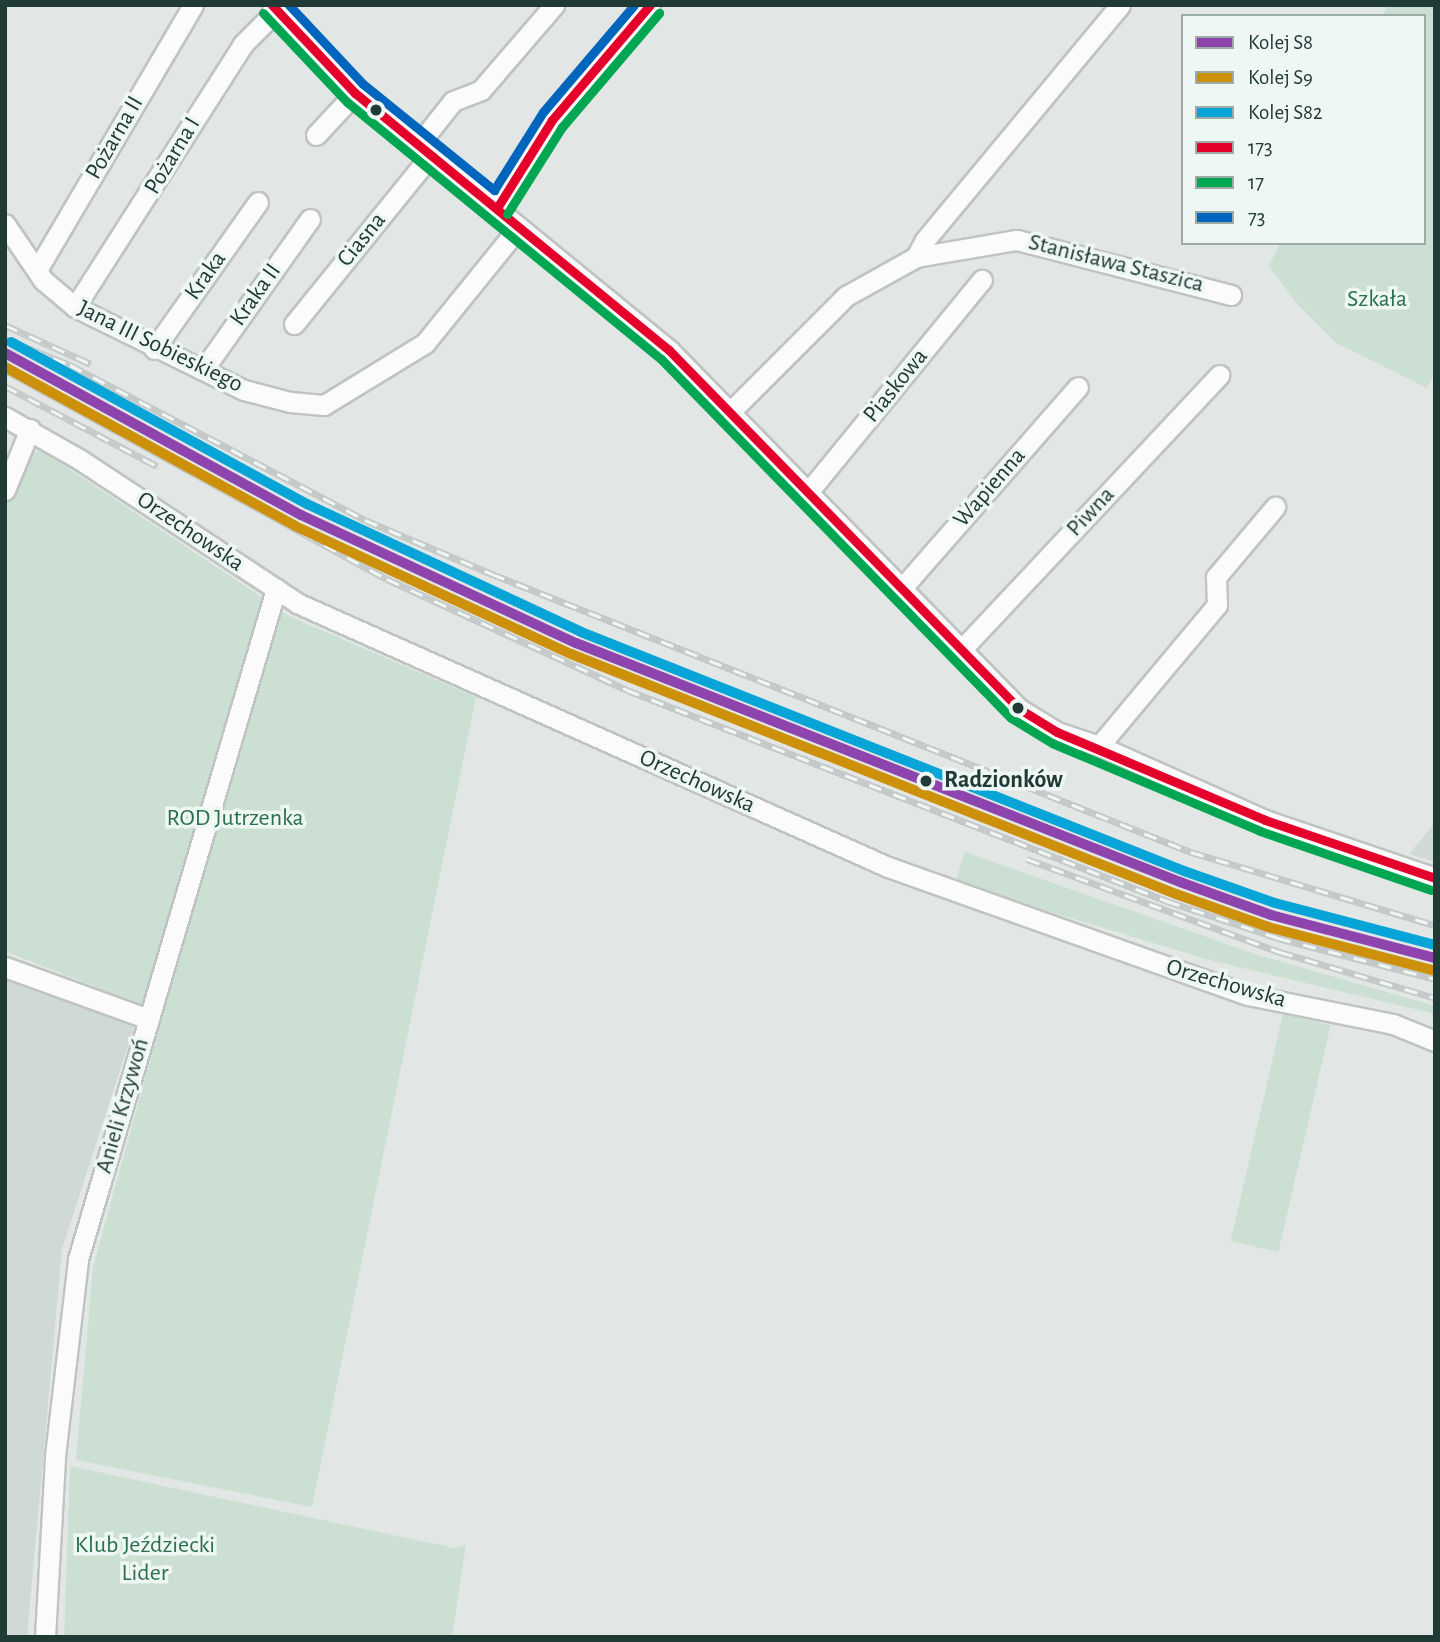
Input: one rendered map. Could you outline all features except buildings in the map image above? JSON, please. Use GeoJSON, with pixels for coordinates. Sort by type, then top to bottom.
{"type":"FeatureCollection","features":[{"type":"Feature","properties":{"kind":"street","name":"Pożarna II"},"geometry":{"type":"LineString","coordinates":[[37,270],[193,5]]}},
{"type":"Feature","properties":{"kind":"street","name":"Ciasna"},"geometry":{"type":"LineString","coordinates":[[294,324],[424,151],[453,101],[481,90],[554,5]]}},
{"type":"Feature","properties":{"kind":"street"},"geometry":{"type":"LineString","coordinates":[[497,208],[552,120],[650,5]]}},
{"type":"Feature","properties":{"kind":"street","name":"Stanisława Staszica"},"geometry":{"type":"LineString","coordinates":[[916,257],[925,240],[1120,5]]}},
{"type":"Feature","properties":{"kind":"street"},"geometry":{"type":"LineString","coordinates":[[274,8],[355,93],[669,350],[1018,708],[1057,733],[1099,746],[1265,820],[1435,878]]}},
{"type":"Feature","properties":{"kind":"street","name":"Pożarna I"},"geometry":{"type":"LineString","coordinates":[[75,307],[243,44],[274,8]]}},
{"type":"Feature","properties":{"kind":"street"},"geometry":{"type":"LineString","coordinates":[[316,135],[355,93]]}},
{"type":"Feature","properties":{"kind":"street","name":"Kraka"},"geometry":{"type":"LineString","coordinates":[[154,349],[258,202]]}},
{"type":"Feature","properties":{"kind":"street","name":"Kraka II"},"geometry":{"type":"LineString","coordinates":[[203,370],[310,219]]}},
{"type":"Feature","properties":{"kind":"street","name":"Jana III Sobieskiego"},"geometry":{"type":"LineString","coordinates":[[5,224],[37,270],[75,307],[154,349],[244,390],[290,402],[324,405],[425,343],[518,228]]}},
{"type":"Feature","properties":{"kind":"street","name":"Stanisława Staszica"},"geometry":{"type":"LineString","coordinates":[[731,411],[846,296],[916,257],[1017,240],[1231,295]]}},
{"type":"Feature","properties":{"kind":"street","name":"Piaskowa"},"geometry":{"type":"LineString","coordinates":[[809,491],[982,280]]}},
{"type":"Feature","properties":{"kind":"street","name":"Piwna"},"geometry":{"type":"LineString","coordinates":[[962,649],[1219,375]]}},
{"type":"Feature","properties":{"kind":"street","name":"Wapienna"},"geometry":{"type":"LineString","coordinates":[[902,588],[1078,387]]}},
{"type":"Feature","properties":{"kind":"street","name":"Orzechowska"},"geometry":{"type":"LineString","coordinates":[[5,417],[30,429],[276,589],[346,626],[888,867],[1248,995],[1393,1024],[1435,1041]]}},
{"type":"Feature","properties":{"kind":"street"},"geometry":{"type":"LineString","coordinates":[[5,490],[30,429]]}},
{"type":"Feature","properties":{"kind":"street"},"geometry":{"type":"LineString","coordinates":[[1099,746],[1216,605],[1216,577],[1275,507]]}},
{"type":"Feature","properties":{"kind":"street","name":"Anieli Krzywoń"},"geometry":{"type":"LineString","coordinates":[[46,1637],[55,1456],[78,1259],[276,589]]}},
{"type":"Feature","properties":{"kind":"street"},"geometry":{"type":"LineString","coordinates":[[5,967],[149,1019]]}},
{"type":"Feature","properties":{"kind":"shaded area"},"geometry":{"type":"Polygon","coordinates":[[[1435,823],[1435,862],[1409,854],[1429,830],[1435,823]]]}},
{"type":"Feature","properties":{"kind":"shaded area"},"geometry":{"type":"Polygon","coordinates":[[[5,978],[134,1027],[62,1249],[27,1637],[5,1637],[5,978]]]}},
{"type":"Feature","properties":{"kind":"green space","name":"Szkała"},"geometry":{"type":"Polygon","coordinates":[[[1388,5],[1435,5],[1435,374],[1427,388],[1336,343],[1297,304],[1269,266],[1279,245],[1426,245],[1426,14],[1383,14],[1388,5]]]}},
{"type":"Feature","properties":{"kind":"green space","name":"ROD Jutrzenka"},"geometry":{"type":"Polygon","coordinates":[[[41,450],[291,617],[476,697],[312,1507],[76,1460],[93,1267],[163,1014],[5,951],[5,507],[25,457],[41,450]]]}},
{"type":"Feature","properties":{"kind":"green space"},"geometry":{"type":"Polygon","coordinates":[[[965,852],[1255,954],[1435,1006],[1435,1014],[1213,961],[955,883],[965,852]]]}},
{"type":"Feature","properties":{"kind":"green space"},"geometry":{"type":"Polygon","coordinates":[[[1283,1014],[1331,1025],[1278,1252],[1231,1241],[1283,1014]]]}},
{"type":"Feature","properties":{"kind":"green space","name":"Klub Jeździecki Lider"},"geometry":{"type":"Polygon","coordinates":[[[70,1466],[454,1548],[466,1545],[452,1637],[64,1637],[70,1466]]]}},
{"type":"Feature","properties":{"kind":"railway"},"geometry":{"type":"LineString","coordinates":[[5,325],[91,364]]}},
{"type":"Feature","properties":{"kind":"railway"},"geometry":{"type":"LineString","coordinates":[[5,339],[70,365],[365,520],[492,574],[1191,852],[1435,925]]}},
{"type":"Feature","properties":{"kind":"railway"},"geometry":{"type":"LineString","coordinates":[[5,370],[387,579],[627,690],[1167,901],[1278,938],[1435,979]]}},
{"type":"Feature","properties":{"kind":"railway"},"geometry":{"type":"LineString","coordinates":[[5,386],[157,466]]}},
{"type":"Feature","properties":{"kind":"railway"},"geometry":{"type":"LineString","coordinates":[[1027,859],[1280,952],[1435,998]]}},
{"type":"Feature","properties":{"kind":"rail line","name":"S82"},"geometry":{"type":"LineString","coordinates":[[11,342],[307,504],[581,632],[1184,871],[1275,903],[1435,945]]}},
{"type":"Feature","properties":{"kind":"rail line","name":"S8"},"geometry":{"type":"LineString","coordinates":[[5,353],[301,515],[576,643],[1180,882],[1271,915],[1435,958]]}},
{"type":"Feature","properties":{"kind":"rail line","name":"S9"},"geometry":{"type":"LineString","coordinates":[[5,367],[295,526],[571,654],[1176,894],[1268,927],[1432,970]]}},
{"type":"Feature","properties":{"kind":"transit line","name":"173"},"geometry":{"type":"LineString","coordinates":[[272,5],[355,93],[669,350],[1018,708],[1057,732],[1265,820],[1435,878]]}},
{"type":"Feature","properties":{"kind":"transit line","name":"73"},"geometry":{"type":"LineString","coordinates":[[289,5],[363,84],[494,190],[543,112],[634,5]]}},
{"type":"Feature","properties":{"kind":"transit line","name":"173"},"geometry":{"type":"LineString","coordinates":[[497,208],[552,120],[650,5]]}},
{"type":"Feature","properties":{"kind":"transit line","name":"17"},"geometry":{"type":"LineString","coordinates":[[263,13],[347,102],[661,359],[1011,718],[1052,743],[1260,831],[1431,890]]}},
{"type":"Feature","properties":{"kind":"transit line","name":"17"},"geometry":{"type":"LineString","coordinates":[[507,214],[562,127],[659,13]]}},
{"type":"Feature","properties":{"kind":"place","name":"Radzionków"},"geometry":{"type":"Point","coordinates":[926,781]}}]}
